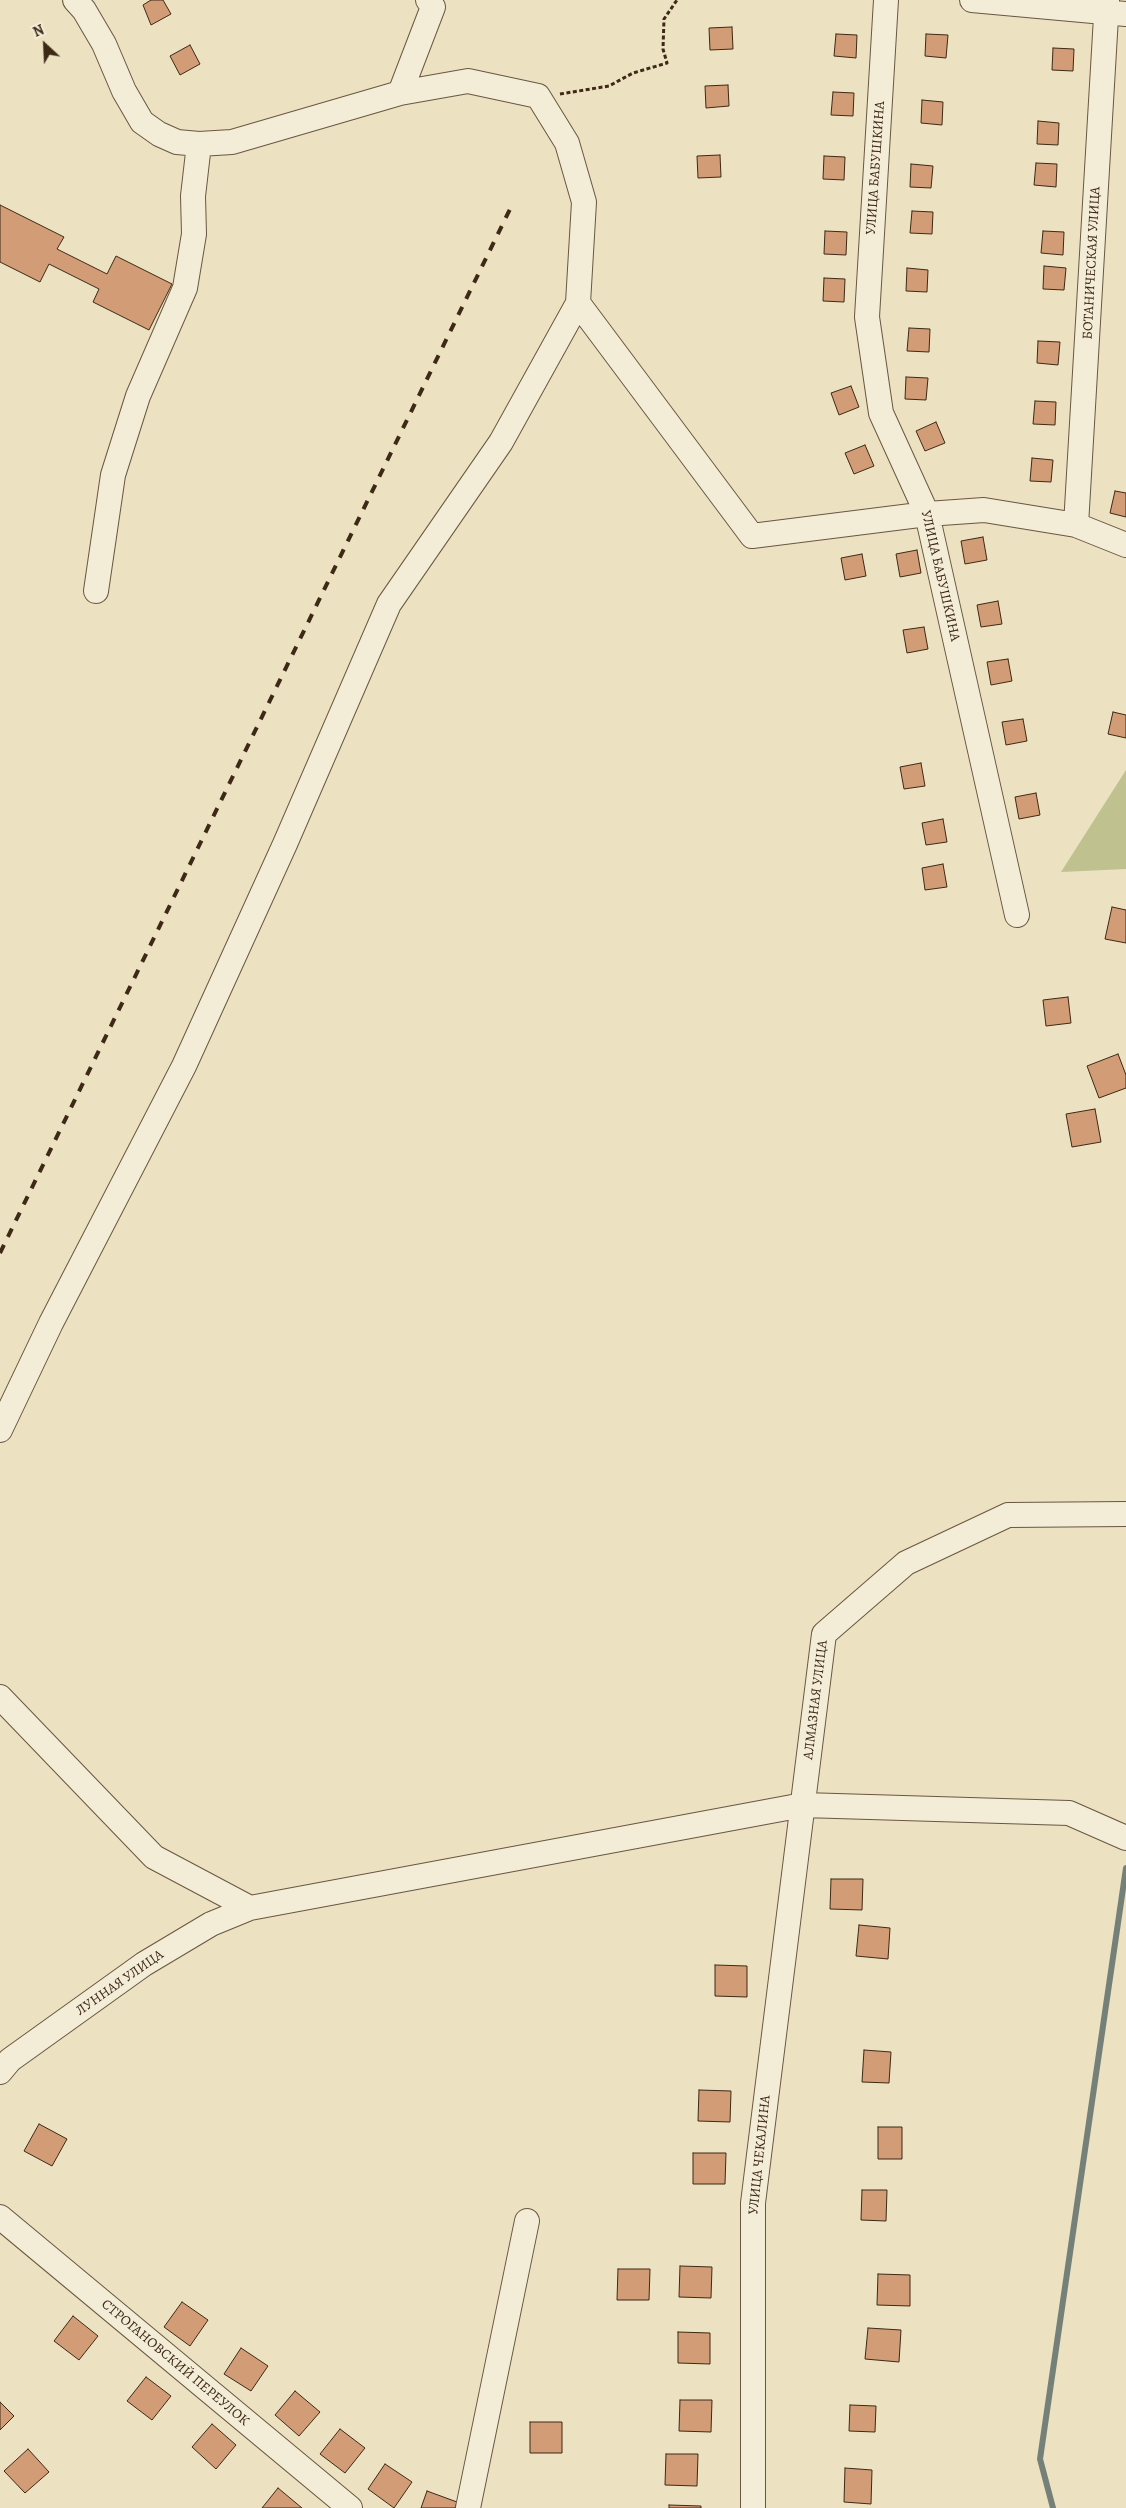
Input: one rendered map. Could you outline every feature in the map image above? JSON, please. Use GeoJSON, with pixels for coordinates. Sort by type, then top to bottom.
{"type":"FeatureCollection","features":[{"type":"Feature","properties":{"kind":"street"},"geometry":{"type":"LineString","coordinates":[[0,1430],[51,1323],[184,1066],[285,844],[389,604],[502,442],[578,303],[584,202],[567,143],[538,96],[468,81],[400,93],[232,142],[199,144],[177,142],[159,134],[142,122],[124,91],[104,44],[76,0]]}},
{"type":"Feature","properties":{"kind":"street","name":"УЛИЦА БАБУШКИНА"},"geometry":{"type":"LineString","coordinates":[[886,0],[867,317],[881,412],[927,514],[1017,916]]}},
{"type":"Feature","properties":{"kind":"street"},"geometry":{"type":"LineString","coordinates":[[972,0],[1113,9]]}},
{"type":"Feature","properties":{"kind":"street"},"geometry":{"type":"LineString","coordinates":[[400,93],[434,2]]}},
{"type":"Feature","properties":{"kind":"street","name":"БОТАНИЧЕСКАЯ УЛИЦА"},"geometry":{"type":"LineString","coordinates":[[1076,525],[1113,9]]}},
{"type":"Feature","properties":{"kind":"street"},"geometry":{"type":"LineString","coordinates":[[96,590],[113,475],[138,396],[185,288],[194,234],[193,196],[199,144]]}},
{"type":"Feature","properties":{"kind":"street"},"geometry":{"type":"LineString","coordinates":[[578,303],[752,536],[927,514],[984,510],[1076,525],[1126,545]]}},
{"type":"Feature","properties":{"kind":"street","name":"АЛМАЗНАЯ УЛИЦА"},"geometry":{"type":"LineString","coordinates":[[803,1805],[824,1634],[906,1563],[1008,1515],[1126,1514]]}},
{"type":"Feature","properties":{"kind":"street"},"geometry":{"type":"LineString","coordinates":[[0,1697],[154,1857],[250,1908]]}},
{"type":"Feature","properties":{"kind":"street","name":"ЛУННАЯ УЛИЦА"},"geometry":{"type":"LineString","coordinates":[[0,2072],[10,2060],[144,1964],[211,1924],[250,1908],[803,1805],[1069,1813],[1126,1838]]}},
{"type":"Feature","properties":{"kind":"street","name":"УЛИЦА ЧЕКАЛИНА"},"geometry":{"type":"LineString","coordinates":[[753,2508],[753,2203],[803,1805]]}},
{"type":"Feature","properties":{"kind":"street","name":"СТРОГАНОВСКИЙ ПЕРЕУЛОК"},"geometry":{"type":"LineString","coordinates":[[0,2217],[350,2508]]}},
{"type":"Feature","properties":{"kind":"street"},"geometry":{"type":"LineString","coordinates":[[468,2508],[526,2221]]}},
{"type":"Feature","properties":{"kind":"path"},"geometry":{"type":"LineString","coordinates":[[538,96],[589,91],[609,86],[633,73],[667,63],[663,49],[664,19],[677,0]]}},
{"type":"Feature","properties":{"kind":"green space"},"geometry":{"type":"Polygon","coordinates":[[[1126,770],[1126,869],[1061,872],[1126,770]]]}},
{"type":"Feature","properties":{"kind":"building"},"geometry":{"type":"Polygon","coordinates":[[[151,0],[163,0],[171,14],[151,25],[143,5],[151,0]]]}},
{"type":"Feature","properties":{"kind":"building"},"geometry":{"type":"Polygon","coordinates":[[[732,27],[733,49],[710,50],[709,28],[732,27]]]}},
{"type":"Feature","properties":{"kind":"building"},"geometry":{"type":"Polygon","coordinates":[[[836,34],[857,35],[856,58],[834,56],[836,34]]]}},
{"type":"Feature","properties":{"kind":"building"},"geometry":{"type":"Polygon","coordinates":[[[926,34],[948,35],[946,58],[925,56],[926,34]]]}},
{"type":"Feature","properties":{"kind":"building"},"geometry":{"type":"Polygon","coordinates":[[[190,45],[200,64],[180,75],[170,56],[190,45]]]}},
{"type":"Feature","properties":{"kind":"building"},"geometry":{"type":"Polygon","coordinates":[[[1053,48],[1074,49],[1073,71],[1052,70],[1053,48]]]}},
{"type":"Feature","properties":{"kind":"building"},"geometry":{"type":"Polygon","coordinates":[[[728,85],[729,106],[706,108],[705,86],[728,85]]]}},
{"type":"Feature","properties":{"kind":"building"},"geometry":{"type":"Polygon","coordinates":[[[833,92],[854,93],[853,116],[831,115],[833,92]]]}},
{"type":"Feature","properties":{"kind":"building"},"geometry":{"type":"Polygon","coordinates":[[[922,100],[943,102],[942,125],[921,123],[922,100]]]}},
{"type":"Feature","properties":{"kind":"building"},"geometry":{"type":"Polygon","coordinates":[[[1038,121],[1059,123],[1058,145],[1037,144],[1038,121]]]}},
{"type":"Feature","properties":{"kind":"building"},"geometry":{"type":"Polygon","coordinates":[[[720,155],[721,177],[698,178],[697,156],[720,155]]]}},
{"type":"Feature","properties":{"kind":"building"},"geometry":{"type":"Polygon","coordinates":[[[824,156],[845,157],[844,180],[823,179],[824,156]]]}},
{"type":"Feature","properties":{"kind":"building"},"geometry":{"type":"Polygon","coordinates":[[[1036,163],[1057,164],[1056,187],[1034,185],[1036,163]]]}},
{"type":"Feature","properties":{"kind":"building"},"geometry":{"type":"Polygon","coordinates":[[[911,164],[933,166],[931,188],[910,187],[911,164]]]}},
{"type":"Feature","properties":{"kind":"building"},"geometry":{"type":"Polygon","coordinates":[[[0,205],[64,237],[57,249],[107,274],[116,256],[172,284],[149,330],[93,302],[99,289],[49,264],[40,282],[0,262],[0,205]]]}},
{"type":"Feature","properties":{"kind":"building"},"geometry":{"type":"Polygon","coordinates":[[[912,211],[933,212],[932,234],[910,233],[912,211]]]}},
{"type":"Feature","properties":{"kind":"building"},"geometry":{"type":"Polygon","coordinates":[[[825,231],[847,232],[846,255],[824,254],[825,231]]]}},
{"type":"Feature","properties":{"kind":"building"},"geometry":{"type":"Polygon","coordinates":[[[1043,231],[1064,232],[1063,255],[1041,253],[1043,231]]]}},
{"type":"Feature","properties":{"kind":"building"},"geometry":{"type":"Polygon","coordinates":[[[1044,266],[1066,268],[1064,290],[1043,289],[1044,266]]]}},
{"type":"Feature","properties":{"kind":"building"},"geometry":{"type":"Polygon","coordinates":[[[907,268],[928,270],[927,292],[906,291],[907,268]]]}},
{"type":"Feature","properties":{"kind":"building"},"geometry":{"type":"Polygon","coordinates":[[[824,278],[845,279],[844,302],[823,301],[824,278]]]}},
{"type":"Feature","properties":{"kind":"building"},"geometry":{"type":"Polygon","coordinates":[[[909,328],[930,329],[929,352],[907,351],[909,328]]]}},
{"type":"Feature","properties":{"kind":"building"},"geometry":{"type":"Polygon","coordinates":[[[1038,341],[1060,342],[1058,365],[1037,363],[1038,341]]]}},
{"type":"Feature","properties":{"kind":"building"},"geometry":{"type":"Polygon","coordinates":[[[906,377],[928,378],[926,400],[905,399],[906,377]]]}},
{"type":"Feature","properties":{"kind":"building"},"geometry":{"type":"Polygon","coordinates":[[[851,386],[859,407],[839,415],[831,393],[851,386]]]}},
{"type":"Feature","properties":{"kind":"building"},"geometry":{"type":"Polygon","coordinates":[[[1035,401],[1056,402],[1055,425],[1033,424],[1035,401]]]}},
{"type":"Feature","properties":{"kind":"building"},"geometry":{"type":"Polygon","coordinates":[[[936,422],[945,443],[925,451],[916,431],[936,422]]]}},
{"type":"Feature","properties":{"kind":"building"},"geometry":{"type":"Polygon","coordinates":[[[865,445],[874,466],[854,474],[845,453],[865,445]]]}},
{"type":"Feature","properties":{"kind":"building"},"geometry":{"type":"Polygon","coordinates":[[[1032,458],[1053,460],[1051,482],[1030,481],[1032,458]]]}},
{"type":"Feature","properties":{"kind":"building"},"geometry":{"type":"Polygon","coordinates":[[[1115,491],[1126,493],[1126,517],[1110,513],[1115,491]]]}},
{"type":"Feature","properties":{"kind":"building"},"geometry":{"type":"Polygon","coordinates":[[[983,537],[987,560],[965,564],[961,541],[983,537]]]}},
{"type":"Feature","properties":{"kind":"building"},"geometry":{"type":"Polygon","coordinates":[[[917,550],[921,573],[900,577],[896,554],[917,550]]]}},
{"type":"Feature","properties":{"kind":"building"},"geometry":{"type":"Polygon","coordinates":[[[862,554],[866,576],[845,580],[841,558],[862,554]]]}},
{"type":"Feature","properties":{"kind":"building"},"geometry":{"type":"Polygon","coordinates":[[[998,601],[1002,624],[981,627],[977,605],[998,601]]]}},
{"type":"Feature","properties":{"kind":"building"},"geometry":{"type":"Polygon","coordinates":[[[924,627],[928,649],[907,653],[903,630],[924,627]]]}},
{"type":"Feature","properties":{"kind":"building"},"geometry":{"type":"Polygon","coordinates":[[[1008,659],[1012,681],[991,685],[987,662],[1008,659]]]}},
{"type":"Feature","properties":{"kind":"building"},"geometry":{"type":"Polygon","coordinates":[[[1113,712],[1126,715],[1126,738],[1108,734],[1113,712]]]}},
{"type":"Feature","properties":{"kind":"building"},"geometry":{"type":"Polygon","coordinates":[[[1023,719],[1027,741],[1006,745],[1002,722],[1023,719]]]}},
{"type":"Feature","properties":{"kind":"building"},"geometry":{"type":"Polygon","coordinates":[[[921,763],[925,786],[904,789],[900,767],[921,763]]]}},
{"type":"Feature","properties":{"kind":"building"},"geometry":{"type":"Polygon","coordinates":[[[1036,793],[1040,815],[1019,819],[1015,797],[1036,793]]]}},
{"type":"Feature","properties":{"kind":"building"},"geometry":{"type":"Polygon","coordinates":[[[943,819],[947,842],[926,845],[922,823],[943,819]]]}},
{"type":"Feature","properties":{"kind":"building"},"geometry":{"type":"Polygon","coordinates":[[[943,864],[947,887],[925,890],[922,868],[943,864]]]}},
{"type":"Feature","properties":{"kind":"building"},"geometry":{"type":"Polygon","coordinates":[[[1112,907],[1126,910],[1126,943],[1105,939],[1112,907]]]}},
{"type":"Feature","properties":{"kind":"building"},"geometry":{"type":"Polygon","coordinates":[[[1068,997],[1071,1023],[1046,1026],[1043,1000],[1068,997]]]}},
{"type":"Feature","properties":{"kind":"building"},"geometry":{"type":"Polygon","coordinates":[[[1118,1054],[1126,1075],[1126,1088],[1099,1098],[1087,1066],[1118,1054]]]}},
{"type":"Feature","properties":{"kind":"building"},"geometry":{"type":"Polygon","coordinates":[[[1095,1109],[1101,1142],[1072,1147],[1066,1114],[1095,1109]]]}},
{"type":"Feature","properties":{"kind":"building"},"geometry":{"type":"Polygon","coordinates":[[[831,1879],[863,1879],[862,1910],[830,1909],[831,1879]]]}},
{"type":"Feature","properties":{"kind":"building"},"geometry":{"type":"Polygon","coordinates":[[[859,1925],[890,1928],[888,1959],[856,1956],[859,1925]]]}},
{"type":"Feature","properties":{"kind":"building"},"geometry":{"type":"Polygon","coordinates":[[[715,1965],[747,1966],[747,1997],[715,1996],[715,1965]]]}},
{"type":"Feature","properties":{"kind":"building"},"geometry":{"type":"Polygon","coordinates":[[[864,2050],[891,2052],[889,2083],[862,2082],[864,2050]]]}},
{"type":"Feature","properties":{"kind":"building"},"geometry":{"type":"Polygon","coordinates":[[[699,2090],[731,2091],[730,2122],[698,2121],[699,2090]]]}},
{"type":"Feature","properties":{"kind":"building"},"geometry":{"type":"Polygon","coordinates":[[[39,2124],[67,2139],[52,2166],[24,2151],[39,2124]]]}},
{"type":"Feature","properties":{"kind":"building"},"geometry":{"type":"Polygon","coordinates":[[[878,2127],[902,2127],[902,2159],[878,2159],[878,2127]]]}},
{"type":"Feature","properties":{"kind":"building"},"geometry":{"type":"Polygon","coordinates":[[[693,2153],[726,2153],[725,2184],[693,2184],[693,2153]]]}},
{"type":"Feature","properties":{"kind":"building"},"geometry":{"type":"Polygon","coordinates":[[[862,2190],[887,2190],[886,2221],[861,2220],[862,2190]]]}},
{"type":"Feature","properties":{"kind":"building"},"geometry":{"type":"Polygon","coordinates":[[[680,2266],[712,2267],[711,2298],[679,2297],[680,2266]]]}},
{"type":"Feature","properties":{"kind":"building"},"geometry":{"type":"Polygon","coordinates":[[[618,2269],[650,2269],[649,2300],[617,2300],[618,2269]]]}},
{"type":"Feature","properties":{"kind":"building"},"geometry":{"type":"Polygon","coordinates":[[[878,2274],[910,2275],[910,2306],[877,2305],[878,2274]]]}},
{"type":"Feature","properties":{"kind":"building"},"geometry":{"type":"Polygon","coordinates":[[[182,2302],[208,2320],[190,2346],[164,2327],[182,2302]]]}},
{"type":"Feature","properties":{"kind":"building"},"geometry":{"type":"Polygon","coordinates":[[[73,2316],[98,2336],[79,2360],[54,2341],[73,2316]]]}},
{"type":"Feature","properties":{"kind":"building"},"geometry":{"type":"Polygon","coordinates":[[[868,2328],[901,2330],[899,2362],[865,2359],[868,2328]]]}},
{"type":"Feature","properties":{"kind":"building"},"geometry":{"type":"Polygon","coordinates":[[[678,2332],[710,2333],[710,2364],[678,2363],[678,2332]]]}},
{"type":"Feature","properties":{"kind":"building"},"geometry":{"type":"Polygon","coordinates":[[[241,2348],[268,2366],[251,2391],[224,2374],[241,2348]]]}},
{"type":"Feature","properties":{"kind":"building"},"geometry":{"type":"Polygon","coordinates":[[[146,2377],[171,2396],[152,2420],[127,2401],[146,2377]]]}},
{"type":"Feature","properties":{"kind":"building"},"geometry":{"type":"Polygon","coordinates":[[[295,2391],[320,2412],[299,2436],[275,2415],[295,2391]]]}},
{"type":"Feature","properties":{"kind":"building"},"geometry":{"type":"Polygon","coordinates":[[[680,2400],[712,2400],[711,2432],[679,2431],[680,2400]]]}},
{"type":"Feature","properties":{"kind":"building"},"geometry":{"type":"Polygon","coordinates":[[[0,2402],[14,2416],[0,2430],[0,2402]]]}},
{"type":"Feature","properties":{"kind":"building"},"geometry":{"type":"Polygon","coordinates":[[[850,2405],[876,2406],[875,2432],[849,2431],[850,2405]]]}},
{"type":"Feature","properties":{"kind":"building"},"geometry":{"type":"Polygon","coordinates":[[[530,2422],[562,2422],[562,2453],[530,2453],[530,2422]]]}},
{"type":"Feature","properties":{"kind":"building"},"geometry":{"type":"Polygon","coordinates":[[[212,2424],[236,2445],[216,2469],[192,2447],[212,2424]]]}},
{"type":"Feature","properties":{"kind":"building"},"geometry":{"type":"Polygon","coordinates":[[[340,2429],[365,2448],[345,2473],[320,2454],[340,2429]]]}},
{"type":"Feature","properties":{"kind":"building"},"geometry":{"type":"Polygon","coordinates":[[[28,2449],[49,2472],[25,2493],[4,2471],[28,2449]]]}},
{"type":"Feature","properties":{"kind":"building"},"geometry":{"type":"Polygon","coordinates":[[[666,2454],[698,2454],[697,2486],[665,2485],[666,2454]]]}},
{"type":"Feature","properties":{"kind":"building"},"geometry":{"type":"Polygon","coordinates":[[[385,2464],[412,2482],[394,2508],[368,2489],[385,2464]]]}},
{"type":"Feature","properties":{"kind":"building"},"geometry":{"type":"Polygon","coordinates":[[[845,2468],[872,2470],[871,2504],[844,2502],[845,2468]]]}},
{"type":"Feature","properties":{"kind":"building"},"geometry":{"type":"Polygon","coordinates":[[[278,2488],[302,2508],[262,2508],[278,2488]]]}},
{"type":"Feature","properties":{"kind":"building"},"geometry":{"type":"Polygon","coordinates":[[[427,2491],[457,2502],[455,2508],[421,2508],[427,2491]]]}},
{"type":"Feature","properties":{"kind":"building"},"geometry":{"type":"Polygon","coordinates":[[[669,2505],[701,2506],[701,2508],[669,2508],[669,2505]]]}},
{"type":"Feature","properties":{"kind":"waterway"},"geometry":{"type":"LineString","coordinates":[[1053,2508],[1040,2459],[1126,1868]]}},
{"type":"Feature","properties":{"kind":"railway"},"geometry":{"type":"LineString","coordinates":[[0,1253],[513,203]]}}]}
